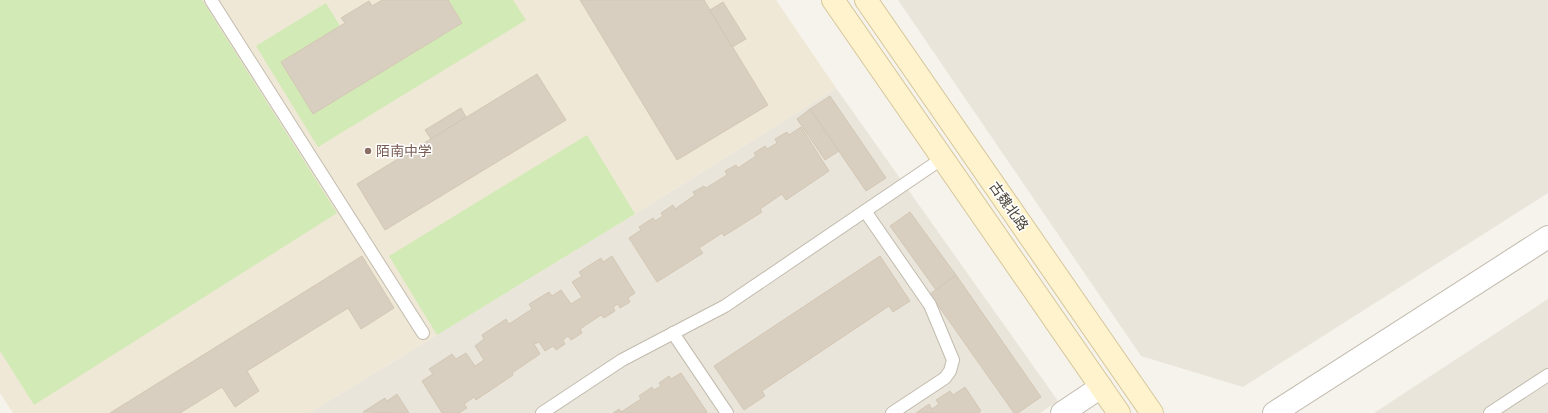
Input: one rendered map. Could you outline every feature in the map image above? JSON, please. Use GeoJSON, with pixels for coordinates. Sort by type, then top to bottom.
{"type":"FeatureCollection","features":[{"type":"Feature","properties":{"kind":"main road","name":"古魏北路"},"geometry":{"type":"LineString","coordinates":[[833,0],[1119,413]]}},
{"type":"Feature","properties":{"kind":"main road","name":"古魏北路"},"geometry":{"type":"LineString","coordinates":[[866,0],[1152,413]]}},
{"type":"Feature","properties":{"kind":"street"},"geometry":{"type":"LineString","coordinates":[[1274,413],[1548,237]]}},
{"type":"Feature","properties":{"kind":"street"},"geometry":{"type":"LineString","coordinates":[[1062,413],[1101,387]]}},
{"type":"Feature","properties":{"kind":"lane"},"geometry":{"type":"LineString","coordinates":[[211,0],[423,332]]}},
{"type":"Feature","properties":{"kind":"lane"},"geometry":{"type":"LineString","coordinates":[[542,413],[622,360],[725,306],[943,158]]}},
{"type":"Feature","properties":{"kind":"lane"},"geometry":{"type":"LineString","coordinates":[[865,211],[930,305],[953,360],[950,371],[945,378],[892,413]]}},
{"type":"Feature","properties":{"kind":"lane"},"geometry":{"type":"LineString","coordinates":[[673,333],[727,413]]}},
{"type":"Feature","properties":{"kind":"lane"},"geometry":{"type":"LineString","coordinates":[[1490,413],[1548,375]]}},
{"type":"Feature","properties":{"kind":"shaded area","name":"陌南中学"},"geometry":{"type":"Polygon","coordinates":[[[0,0],[776,0],[836,88],[635,214],[309,413],[13,413],[0,393],[0,0]]]}},
{"type":"Feature","properties":{"kind":"shaded area"},"geometry":{"type":"Polygon","coordinates":[[[898,0],[1548,0],[1548,193],[1243,387],[1141,356],[898,0]]]}},
{"type":"Feature","properties":{"kind":"shaded area"},"geometry":{"type":"Polygon","coordinates":[[[836,88],[1058,401],[1040,413],[309,413],[635,214],[836,88]]]}},
{"type":"Feature","properties":{"kind":"shaded area"},"geometry":{"type":"Polygon","coordinates":[[[1548,299],[1548,413],[1374,413],[1548,299]]]}},
{"type":"Feature","properties":{"kind":"green space"},"geometry":{"type":"Polygon","coordinates":[[[0,0],[202,0],[337,213],[34,405],[0,351],[0,0]]]}},
{"type":"Feature","properties":{"kind":"green space"},"geometry":{"type":"Polygon","coordinates":[[[448,0],[513,0],[526,20],[318,147],[256,46],[326,3],[340,26],[281,62],[313,114],[462,23],[448,0]]]}},
{"type":"Feature","properties":{"kind":"green space"},"geometry":{"type":"Polygon","coordinates":[[[587,135],[635,214],[437,335],[389,256],[587,135]]]}},
{"type":"Feature","properties":{"kind":"building"},"geometry":{"type":"Polygon","coordinates":[[[382,0],[448,0],[462,23],[313,114],[281,62],[345,23],[341,18],[369,1],[372,6],[382,0]]]}},
{"type":"Feature","properties":{"kind":"building"},"geometry":{"type":"Polygon","coordinates":[[[580,0],[704,0],[768,105],[677,160],[580,0]]]}},
{"type":"Feature","properties":{"kind":"building"},"geometry":{"type":"Polygon","coordinates":[[[723,2],[746,39],[732,47],[710,10],[723,2]]]}},
{"type":"Feature","properties":{"kind":"building"},"geometry":{"type":"Polygon","coordinates":[[[537,74],[566,120],[385,230],[357,184],[537,74]]]}},
{"type":"Feature","properties":{"kind":"building"},"geometry":{"type":"Polygon","coordinates":[[[830,96],[886,178],[866,191],[810,109],[830,96]]]}},
{"type":"Feature","properties":{"kind":"building"},"geometry":{"type":"Polygon","coordinates":[[[461,108],[466,117],[431,139],[425,130],[461,108]]]}},
{"type":"Feature","properties":{"kind":"building"},"geometry":{"type":"Polygon","coordinates":[[[810,109],[839,151],[825,160],[797,119],[810,109]]]}},
{"type":"Feature","properties":{"kind":"building"},"geometry":{"type":"Polygon","coordinates":[[[801,127],[829,171],[786,200],[782,194],[760,209],[762,212],[724,236],[722,233],[699,248],[703,253],[657,282],[629,238],[641,230],[639,227],[653,218],[655,221],[663,216],[661,213],[673,205],[675,209],[695,195],[693,192],[704,186],[706,188],[727,175],[725,171],[736,165],[738,168],[756,156],[754,153],[765,146],[767,149],[777,143],[775,139],[787,132],[789,135],[801,127]]]}},
{"type":"Feature","properties":{"kind":"building"},"geometry":{"type":"Polygon","coordinates":[[[910,212],[956,275],[936,290],[890,226],[910,212]]]}},
{"type":"Feature","properties":{"kind":"building"},"geometry":{"type":"Polygon","coordinates":[[[362,256],[394,308],[361,329],[348,308],[247,371],[259,391],[235,407],[222,387],[180,413],[110,413],[362,256]]]}},
{"type":"Feature","properties":{"kind":"building"},"geometry":{"type":"Polygon","coordinates":[[[612,256],[635,293],[628,298],[630,302],[620,308],[618,304],[613,307],[615,311],[604,318],[601,315],[580,329],[582,333],[571,340],[568,336],[563,340],[565,344],[556,350],[553,346],[545,351],[539,342],[534,344],[540,354],[512,373],[513,375],[476,400],[474,397],[464,404],[467,408],[459,413],[442,413],[422,381],[433,374],[429,369],[452,354],[456,359],[466,353],[475,366],[484,360],[475,346],[484,339],[482,335],[506,319],[509,324],[532,309],[529,304],[549,292],[552,296],[561,290],[571,304],[582,297],[572,282],[582,276],[579,272],[601,258],[603,262],[612,256]]]}},
{"type":"Feature","properties":{"kind":"building"},"geometry":{"type":"Polygon","coordinates":[[[880,256],[910,301],[893,312],[889,306],[762,391],[765,396],[744,410],[714,366],[880,256]]]}},
{"type":"Feature","properties":{"kind":"building"},"geometry":{"type":"Polygon","coordinates":[[[956,275],[1041,397],[1018,413],[1014,413],[930,294],[956,275]]]}},
{"type":"Feature","properties":{"kind":"building"},"geometry":{"type":"Polygon","coordinates":[[[681,373],[707,412],[613,413],[619,409],[621,412],[641,399],[639,396],[652,387],[654,390],[661,386],[659,383],[669,376],[671,379],[681,373]]]}},
{"type":"Feature","properties":{"kind":"building"},"geometry":{"type":"Polygon","coordinates":[[[965,387],[981,411],[978,413],[916,413],[929,404],[932,409],[939,404],[936,400],[950,391],[953,395],[965,387]]]}},
{"type":"Feature","properties":{"kind":"building"},"geometry":{"type":"Polygon","coordinates":[[[397,394],[409,413],[363,412],[385,398],[387,401],[397,394]]]}},
{"type":"Feature","properties":{"kind":"place","name":"陌南中学"},"geometry":{"type":"Point","coordinates":[368,151]}}]}
